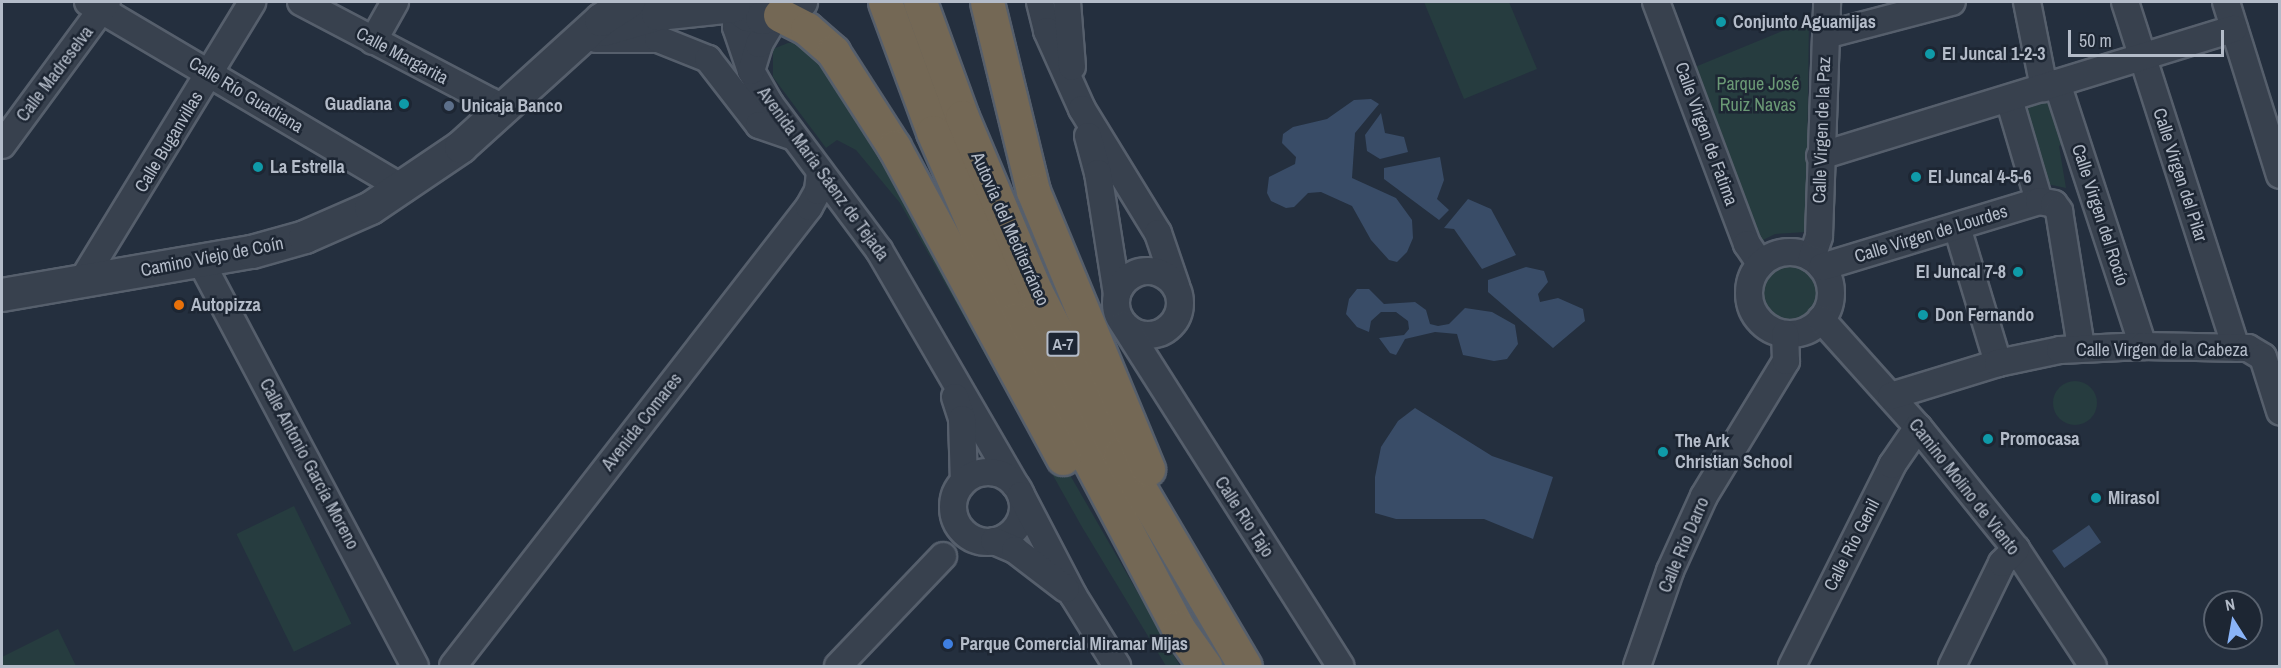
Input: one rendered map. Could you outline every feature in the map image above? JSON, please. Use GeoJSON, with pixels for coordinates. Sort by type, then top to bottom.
{"type":"FeatureCollection","features":[{"type":"Feature","properties":{"kind":"highway","name":"Autovía del Mediterráneo"},"geometry":{"type":"LineString","coordinates":[[885,2],[933,132],[1015,320],[1178,628],[1205,666]]}},
{"type":"Feature","properties":{"kind":"highway","name":"Autovía del Mediterráneo"},"geometry":{"type":"LineString","coordinates":[[920,2],[962,117],[1036,292],[1120,456],[1196,588],[1245,666]]}},
{"type":"Feature","properties":{"kind":"highway"},"geometry":{"type":"LineString","coordinates":[[987,2],[1033,191],[1196,588]]}},
{"type":"Feature","properties":{"kind":"highway"},"geometry":{"type":"LineString","coordinates":[[786,11],[833,52],[894,147],[1033,406],[1118,552],[1178,628]]}},
{"type":"Feature","properties":{"kind":"street","name":"Calle Buganvillas"},"geometry":{"type":"LineString","coordinates":[[82,281],[252,2]]}},
{"type":"Feature","properties":{"kind":"street","name":"Calle Margarita"},"geometry":{"type":"LineString","coordinates":[[300,2],[505,109]]}},
{"type":"Feature","properties":{"kind":"street"},"geometry":{"type":"LineString","coordinates":[[373,41],[395,2]]}},
{"type":"Feature","properties":{"kind":"street"},"geometry":{"type":"LineString","coordinates":[[602,2],[582,41],[658,39],[708,59],[759,126],[794,137]]}},
{"type":"Feature","properties":{"kind":"street","name":"Camino Viejo de Coín"},"geometry":{"type":"LineString","coordinates":[[2,295],[201,262],[305,237],[404,189],[505,109],[582,41],[601,20],[629,2]]}},
{"type":"Feature","properties":{"kind":"street"},"geometry":{"type":"LineString","coordinates":[[1040,2],[1078,102],[1098,173],[1117,294],[1118,316],[1124,325],[1143,335],[1164,332]]}},
{"type":"Feature","properties":{"kind":"street"},"geometry":{"type":"LineString","coordinates":[[1067,2],[1078,102],[1158,233],[1176,286],[1180,306],[1178,316],[1164,332],[1148,368]]}},
{"type":"Feature","properties":{"kind":"street","name":"Calle Virgen de Fatima"},"geometry":{"type":"LineString","coordinates":[[1656,2],[1747,244],[1760,263]]}},
{"type":"Feature","properties":{"kind":"street","name":"Calle Virgen de la Paz"},"geometry":{"type":"LineString","coordinates":[[1817,262],[1827,2]]}},
{"type":"Feature","properties":{"kind":"street"},"geometry":{"type":"LineString","coordinates":[[1826,35],[1952,2]]}},
{"type":"Feature","properties":{"kind":"street","name":"Calle Virgen del Rocío"},"geometry":{"type":"LineString","coordinates":[[2027,2],[2051,85],[2143,346]]}},
{"type":"Feature","properties":{"kind":"street","name":"Calle Virgen del Pilar"},"geometry":{"type":"LineString","coordinates":[[2125,2],[2141,57],[2247,349],[2266,364],[2280,411]]}},
{"type":"Feature","properties":{"kind":"street"},"geometry":{"type":"LineString","coordinates":[[2226,2],[2234,29],[2272,119],[2280,175]]}},
{"type":"Feature","properties":{"kind":"street","name":"Calle Río Guadiana"},"geometry":{"type":"LineString","coordinates":[[99,4],[210,74],[404,189]]}},
{"type":"Feature","properties":{"kind":"street","name":"Calle Madreselva"},"geometry":{"type":"LineString","coordinates":[[2,145],[99,4]]}},
{"type":"Feature","properties":{"kind":"street"},"geometry":{"type":"LineString","coordinates":[[734,5],[762,18],[786,11]]}},
{"type":"Feature","properties":{"kind":"street","name":"Camino Viejo de Coín"},"geometry":{"type":"LineString","coordinates":[[582,41],[633,19],[734,5]]}},
{"type":"Feature","properties":{"kind":"street","name":"Avenida María Sáenz de Tejada"},"geometry":{"type":"LineString","coordinates":[[734,5],[736,27],[750,71],[794,137],[879,250],[1018,490],[1073,595],[1117,666]]}},
{"type":"Feature","properties":{"kind":"street","name":"Avenida María Sáenz de Tejada"},"geometry":{"type":"LineString","coordinates":[[750,71],[759,44],[786,11]]}},
{"type":"Feature","properties":{"kind":"street"},"geometry":{"type":"LineString","coordinates":[[1820,156],[2234,29]]}},
{"type":"Feature","properties":{"kind":"street"},"geometry":{"type":"LineString","coordinates":[[2008,99],[2039,201],[2054,204],[2059,211],[2081,348]]}},
{"type":"Feature","properties":{"kind":"street","name":"Avenida Comares"},"geometry":{"type":"LineString","coordinates":[[453,666],[809,207],[818,191],[820,172]]}},
{"type":"Feature","properties":{"kind":"street","name":"Calle Virgen de Lourdes"},"geometry":{"type":"LineString","coordinates":[[1817,262],[1957,227],[2039,201]]}},
{"type":"Feature","properties":{"kind":"street"},"geometry":{"type":"LineString","coordinates":[[1957,227],[1998,363]]}},
{"type":"Feature","properties":{"kind":"street"},"geometry":{"type":"LineString","coordinates":[[1785,251],[1817,262],[1831,293],[1821,320],[1811,328],[1785,334],[1761,323],[1748,300],[1752,274],[1760,263],[1785,251]]}},
{"type":"Feature","properties":{"kind":"street","name":"Calle Antonio García Moreno"},"geometry":{"type":"LineString","coordinates":[[201,262],[415,666]]}},
{"type":"Feature","properties":{"kind":"street"},"geometry":{"type":"LineString","coordinates":[[1117,294],[1122,284],[1140,272],[1160,273],[1176,286]]}},
{"type":"Feature","properties":{"kind":"street","name":"Camino Molino de Viento"},"geometry":{"type":"LineString","coordinates":[[1821,320],[1918,427],[2016,549],[2093,666]]}},
{"type":"Feature","properties":{"kind":"street","name":"Calle Rio Tajo"},"geometry":{"type":"LineString","coordinates":[[1124,325],[1148,368],[1340,666]]}},
{"type":"Feature","properties":{"kind":"street","name":"Calle Rio Darro"},"geometry":{"type":"LineString","coordinates":[[1637,666],[1670,571],[1704,496],[1786,361],[1785,334]]}},
{"type":"Feature","properties":{"kind":"street","name":"Calle Virgen de la Cabeza"},"geometry":{"type":"LineString","coordinates":[[1891,396],[1998,363],[2081,348],[2143,346],[2247,349]]}},
{"type":"Feature","properties":{"kind":"street","name":"Avenida María Sáenz de Tejada"},"geometry":{"type":"LineString","coordinates":[[947,371],[962,419],[964,482]]}},
{"type":"Feature","properties":{"kind":"street","name":"Calle Rio Genil"},"geometry":{"type":"LineString","coordinates":[[1792,666],[1892,465],[1918,427]]}},
{"type":"Feature","properties":{"kind":"street"},"geometry":{"type":"LineString","coordinates":[[838,666],[943,556],[956,520],[954,500],[964,482],[983,472],[995,473],[1018,490],[1023,507],[1015,529],[989,541],[943,556]]}},
{"type":"Feature","properties":{"kind":"street"},"geometry":{"type":"LineString","coordinates":[[956,520],[971,537],[989,541]]}},
{"type":"Feature","properties":{"kind":"street","name":"Avenida María Sáenz de Tejada"},"geometry":{"type":"LineString","coordinates":[[989,541],[1015,550],[1073,595]]}},
{"type":"Feature","properties":{"kind":"street"},"geometry":{"type":"LineString","coordinates":[[1952,666],[2002,563],[2016,549]]}},
{"type":"Feature","properties":{"kind":"green space"},"geometry":{"type":"Polygon","coordinates":[[[1424,2],[1509,2],[1537,69],[1464,99],[1424,2]]]}},
{"type":"Feature","properties":{"kind":"green space","name":"Parque José Ruiz Navas"},"geometry":{"type":"Polygon","coordinates":[[[1809,20],[1806,232],[1775,234],[1759,242],[1695,67],[1809,20]]]}},
{"type":"Feature","properties":{"kind":"green space"},"geometry":{"type":"Polygon","coordinates":[[[788,43],[797,43],[822,61],[899,178],[1180,666],[1166,666],[1082,527],[900,203],[856,150],[837,140],[826,148],[773,77],[773,49],[788,43]]]}},
{"type":"Feature","properties":{"kind":"green space"},"geometry":{"type":"Polygon","coordinates":[[[2054,99],[2068,142],[2059,146],[2066,188],[2047,184],[2025,108],[2054,99]]]}},
{"type":"Feature","properties":{"kind":"green space"},"geometry":{"type":"Polygon","coordinates":[[[1790,260],[1808,266],[1816,274],[1822,292],[1816,310],[1808,318],[1790,324],[1772,318],[1764,310],[1758,292],[1764,274],[1772,266],[1790,260]]]}},
{"type":"Feature","properties":{"kind":"green space"},"geometry":{"type":"Polygon","coordinates":[[[2075,381],[2091,387],[2097,403],[2091,419],[2075,425],[2059,419],[2053,403],[2059,387],[2075,381]]]}},
{"type":"Feature","properties":{"kind":"green space"},"geometry":{"type":"Polygon","coordinates":[[[294,506],[351,624],[294,652],[236,534],[294,506]]]}},
{"type":"Feature","properties":{"kind":"green space"},"geometry":{"type":"Polygon","coordinates":[[[58,629],[76,666],[2,666],[2,657],[58,629]]]}},
{"type":"Feature","properties":{"kind":"water"},"geometry":{"type":"Polygon","coordinates":[[[1371,99],[1379,104],[1355,133],[1352,178],[1396,198],[1412,220],[1413,238],[1407,252],[1397,262],[1389,260],[1371,240],[1352,206],[1321,192],[1308,193],[1294,207],[1286,208],[1271,201],[1267,193],[1269,177],[1295,164],[1296,157],[1282,143],[1283,134],[1293,127],[1327,119],[1354,100],[1371,99]]]}},
{"type":"Feature","properties":{"kind":"water"},"geometry":{"type":"Polygon","coordinates":[[[1381,113],[1385,133],[1404,137],[1408,152],[1380,159],[1367,151],[1365,135],[1381,113]]]}},
{"type":"Feature","properties":{"kind":"water"},"geometry":{"type":"Polygon","coordinates":[[[1440,157],[1444,180],[1437,199],[1449,210],[1439,220],[1384,179],[1384,168],[1440,157]]]}},
{"type":"Feature","properties":{"kind":"water"},"geometry":{"type":"Polygon","coordinates":[[[1468,199],[1491,209],[1516,255],[1482,269],[1454,229],[1444,228],[1468,199]]]}},
{"type":"Feature","properties":{"kind":"water"},"geometry":{"type":"Polygon","coordinates":[[[1526,267],[1544,271],[1548,282],[1538,294],[1540,302],[1558,298],[1583,309],[1585,321],[1553,348],[1488,292],[1488,280],[1526,267]]]}},
{"type":"Feature","properties":{"kind":"water"},"geometry":{"type":"Polygon","coordinates":[[[1357,289],[1369,289],[1384,304],[1415,302],[1426,310],[1430,324],[1438,326],[1449,324],[1465,308],[1492,312],[1515,325],[1518,344],[1507,359],[1494,361],[1463,355],[1457,334],[1435,332],[1405,339],[1396,355],[1390,353],[1379,338],[1404,335],[1409,329],[1408,321],[1396,312],[1381,312],[1371,321],[1369,332],[1357,327],[1346,314],[1349,299],[1357,289]]]}},
{"type":"Feature","properties":{"kind":"water"},"geometry":{"type":"Polygon","coordinates":[[[1415,408],[1492,456],[1553,477],[1533,539],[1484,519],[1396,519],[1375,513],[1375,477],[1381,447],[1398,421],[1415,408]]]}},
{"type":"Feature","properties":{"kind":"water"},"geometry":{"type":"Polygon","coordinates":[[[2089,525],[2101,542],[2064,568],[2052,551],[2089,525]]]}},
{"type":"Feature","properties":{"kind":"place","name":"Conjunto Aguamijas"},"geometry":{"type":"Point","coordinates":[1721,22]}},
{"type":"Feature","properties":{"kind":"place","name":"El Juncal 1-2-3"},"geometry":{"type":"Point","coordinates":[1930,54]}},
{"type":"Feature","properties":{"kind":"place","name":"Guadiana"},"geometry":{"type":"Point","coordinates":[404,104]}},
{"type":"Feature","properties":{"kind":"place","name":"Unicaja Banco"},"geometry":{"type":"Point","coordinates":[449,106]}},
{"type":"Feature","properties":{"kind":"place","name":"La Estrella"},"geometry":{"type":"Point","coordinates":[258,167]}},
{"type":"Feature","properties":{"kind":"place","name":"El Juncal 4-5-6"},"geometry":{"type":"Point","coordinates":[1916,177]}},
{"type":"Feature","properties":{"kind":"place","name":"El Juncal 7-8"},"geometry":{"type":"Point","coordinates":[2018,272]}},
{"type":"Feature","properties":{"kind":"place","name":"Autopizza"},"geometry":{"type":"Point","coordinates":[179,305]}},
{"type":"Feature","properties":{"kind":"place","name":"Don Fernando"},"geometry":{"type":"Point","coordinates":[1923,315]}},
{"type":"Feature","properties":{"kind":"place","name":"Promocasa"},"geometry":{"type":"Point","coordinates":[1988,439]}},
{"type":"Feature","properties":{"kind":"place","name":"The Ark Christian School"},"geometry":{"type":"Point","coordinates":[1663,452]}},
{"type":"Feature","properties":{"kind":"place","name":"Mirasol"},"geometry":{"type":"Point","coordinates":[2096,498]}},
{"type":"Feature","properties":{"kind":"place","name":"Parque Comercial Miramar Mijas"},"geometry":{"type":"Point","coordinates":[948,644]}}]}
